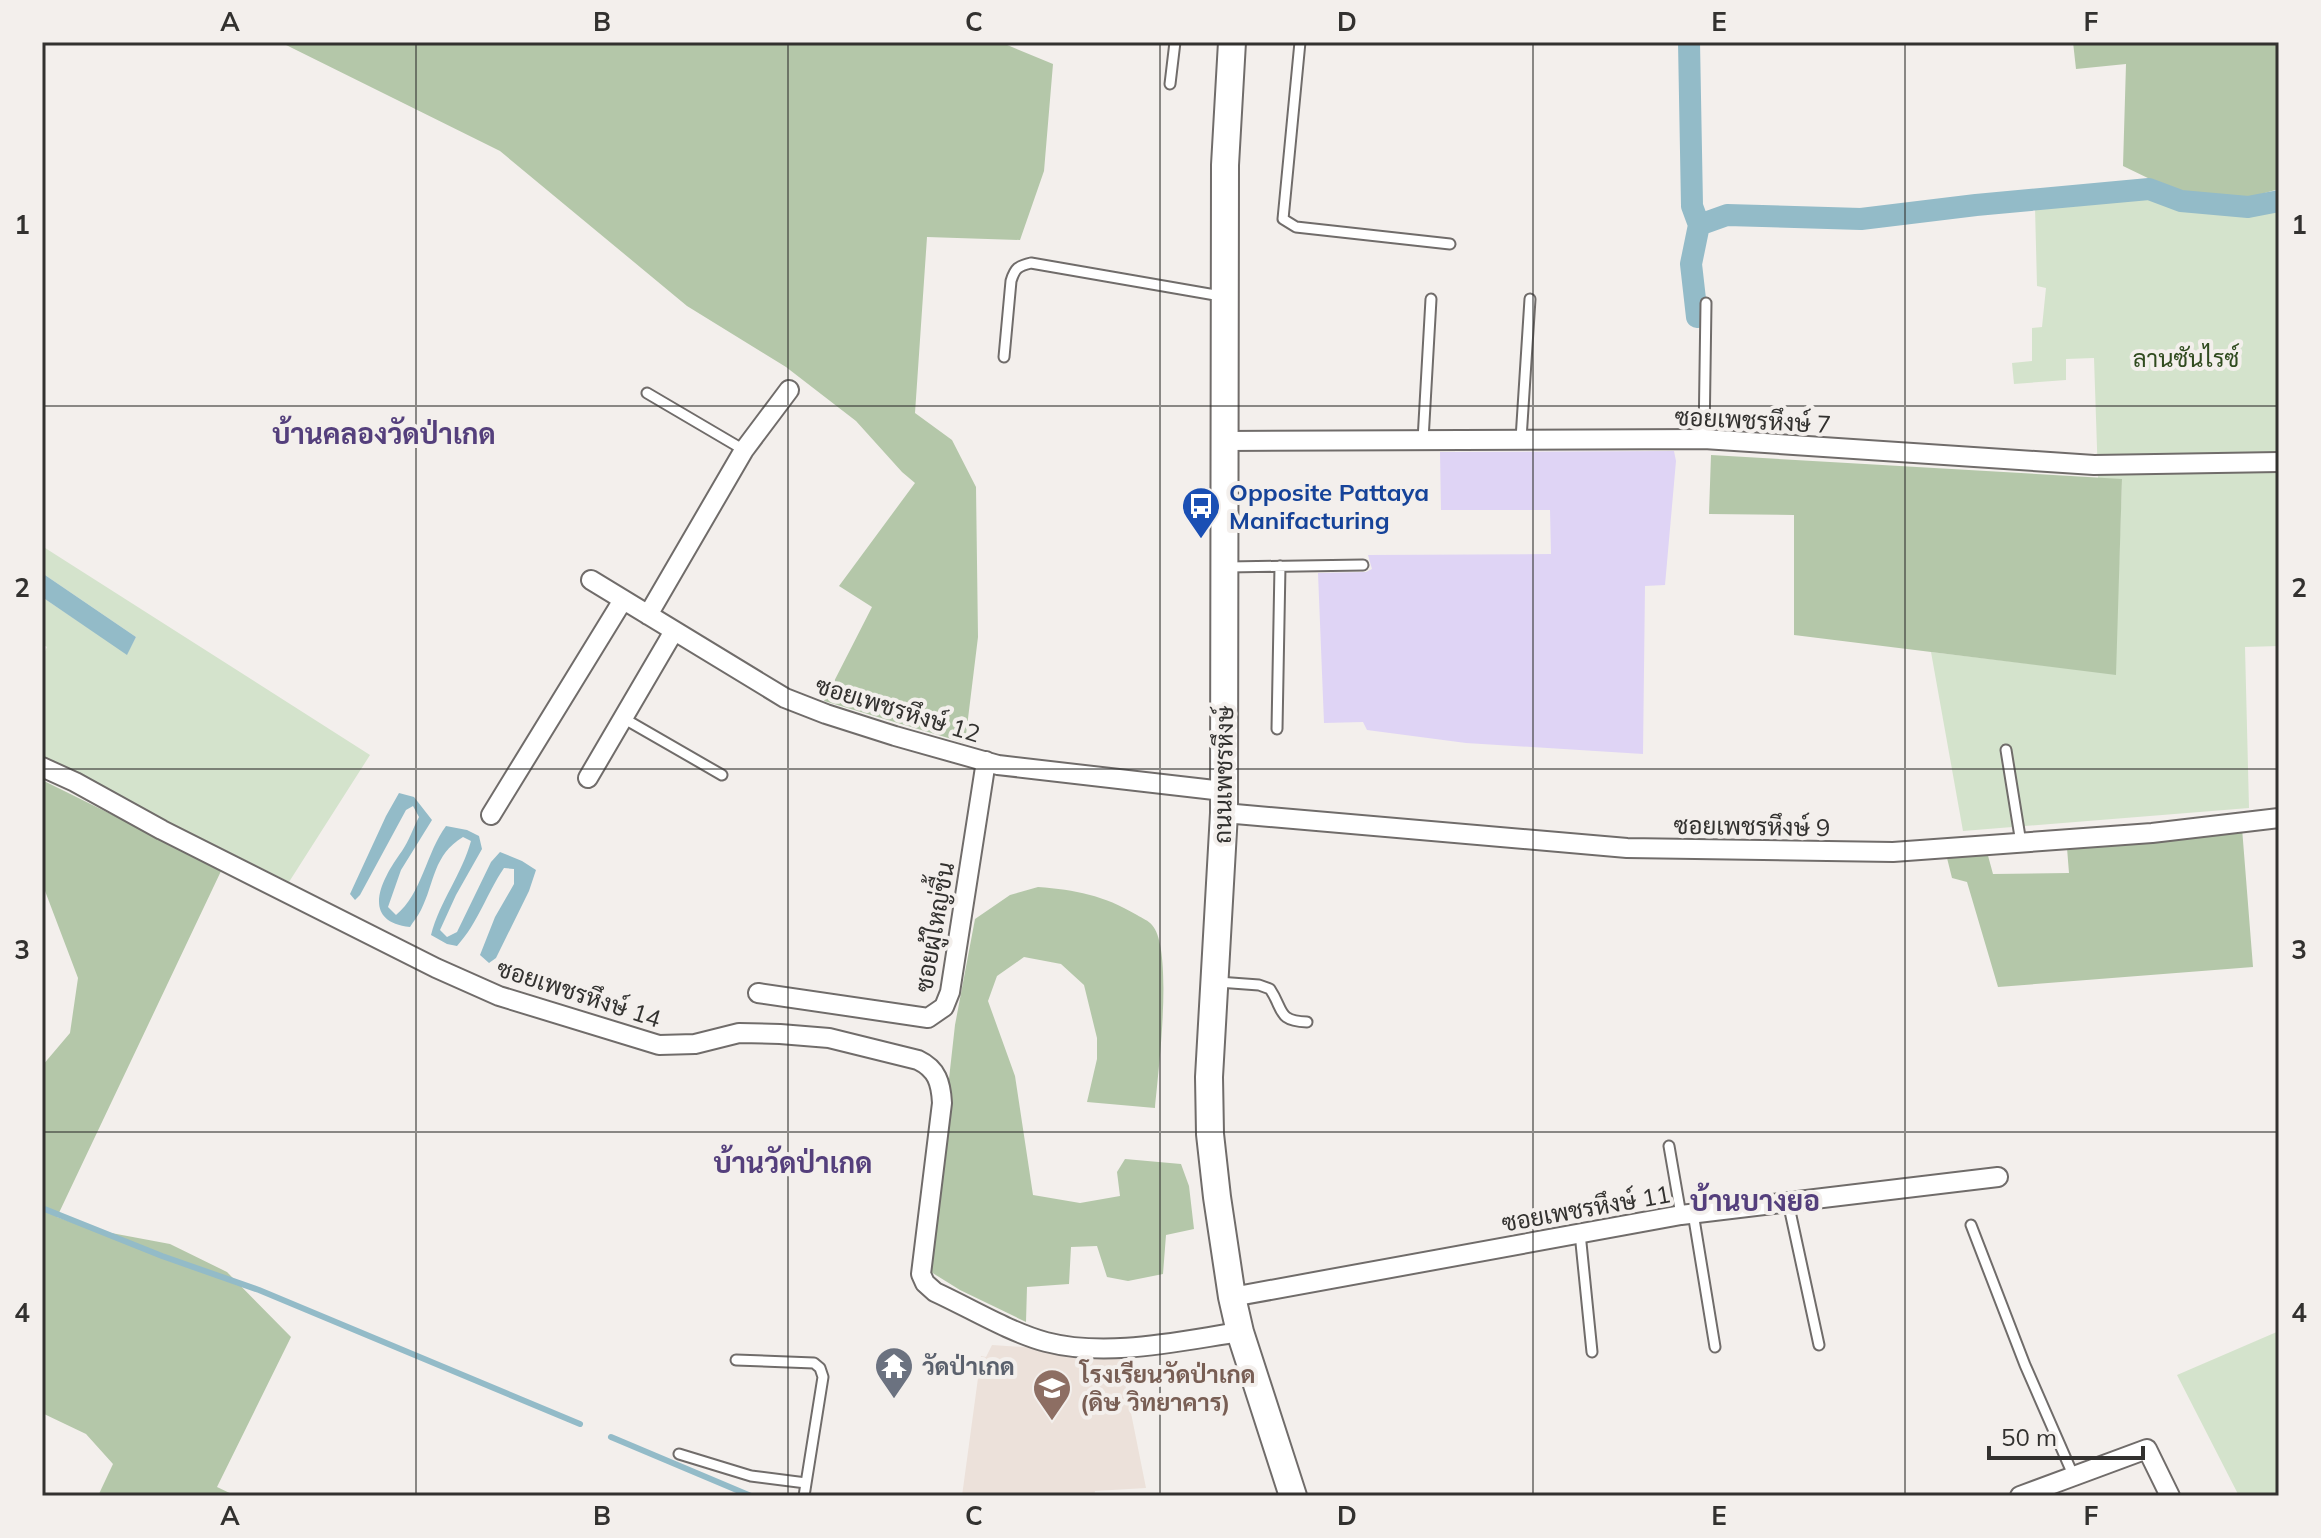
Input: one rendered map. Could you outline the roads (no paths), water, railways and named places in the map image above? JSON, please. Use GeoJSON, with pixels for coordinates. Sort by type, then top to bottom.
{"type":"FeatureCollection","features":[{"type":"Feature","properties":{"kind":"main road","name":"ถนนเพชรหึงษ์"},"geometry":{"type":"LineString","coordinates":[[1232,42],[1225,165],[1224,802],[1209,1077],[1210,1134],[1232,1297],[1240,1332],[1293,1496]]}},
{"type":"Feature","properties":{"kind":"street"},"geometry":{"type":"LineString","coordinates":[[648,615],[744,450],[789,390]]}},
{"type":"Feature","properties":{"kind":"street","name":"ซอยเพชรหึงษ์ 7"},"geometry":{"type":"LineString","coordinates":[[1223,441],[1704,439],[2094,465],[2279,462]]}},
{"type":"Feature","properties":{"kind":"street","name":"ซอยเพชรหึงษ์ 12"},"geometry":{"type":"LineString","coordinates":[[591,580],[785,698],[826,714],[986,761],[1224,802]]}},
{"type":"Feature","properties":{"kind":"street"},"geometry":{"type":"LineString","coordinates":[[491,815],[623,600]]}},
{"type":"Feature","properties":{"kind":"street"},"geometry":{"type":"LineString","coordinates":[[588,778],[674,631]]}},
{"type":"Feature","properties":{"kind":"street","name":"ซอยผู้ใหญ่ชื้น"},"geometry":{"type":"LineString","coordinates":[[758,993],[928,1018],[944,1007],[950,992],[986,761]]}},
{"type":"Feature","properties":{"kind":"street","name":"ซอยเพชรหึงษ์ 14"},"geometry":{"type":"LineString","coordinates":[[42,767],[436,968],[499,996],[659,1045],[695,1044],[739,1033],[780,1034],[829,1038],[929,1065],[939,1080],[942,1103],[921,1274],[935,1292],[1046,1342],[1117,1349],[1240,1332]]}},
{"type":"Feature","properties":{"kind":"street","name":"ซอยเพชรหึงษ์ 9"},"geometry":{"type":"LineString","coordinates":[[1224,802],[1627,848],[1893,852],[2152,833],[2279,818]]}},
{"type":"Feature","properties":{"kind":"street","name":"ซอยเพชรหึงษ์ 11"},"geometry":{"type":"LineString","coordinates":[[1232,1297],[1687,1214],[1998,1177]]}},
{"type":"Feature","properties":{"kind":"street"},"geometry":{"type":"LineString","coordinates":[[2020,1496],[2147,1449],[2170,1496]]}},
{"type":"Feature","properties":{"kind":"lane"},"geometry":{"type":"LineString","coordinates":[[1170,84],[1175,42]]}},
{"type":"Feature","properties":{"kind":"lane"},"geometry":{"type":"LineString","coordinates":[[1300,42],[1283,219],[1296,227],[1450,244]]}},
{"type":"Feature","properties":{"kind":"lane"},"geometry":{"type":"LineString","coordinates":[[1004,357],[1011,281],[1019,266],[1031,263],[1224,296]]}},
{"type":"Feature","properties":{"kind":"lane"},"geometry":{"type":"LineString","coordinates":[[1423,440],[1431,299]]}},
{"type":"Feature","properties":{"kind":"lane"},"geometry":{"type":"LineString","coordinates":[[1521,439],[1530,299]]}},
{"type":"Feature","properties":{"kind":"lane"},"geometry":{"type":"LineString","coordinates":[[1704,439],[1706,303]]}},
{"type":"Feature","properties":{"kind":"lane"},"geometry":{"type":"LineString","coordinates":[[647,393],[744,450]]}},
{"type":"Feature","properties":{"kind":"lane"},"geometry":{"type":"LineString","coordinates":[[1224,567],[1363,565]]}},
{"type":"Feature","properties":{"kind":"lane"},"geometry":{"type":"LineString","coordinates":[[1277,729],[1280,566]]}},
{"type":"Feature","properties":{"kind":"lane"},"geometry":{"type":"LineString","coordinates":[[623,718],[722,775]]}},
{"type":"Feature","properties":{"kind":"lane"},"geometry":{"type":"LineString","coordinates":[[2006,750],[2021,843]]}},
{"type":"Feature","properties":{"kind":"lane"},"geometry":{"type":"LineString","coordinates":[[1214,982],[1259,985],[1270,989],[1285,1018],[1307,1022]]}},
{"type":"Feature","properties":{"kind":"lane"},"geometry":{"type":"LineString","coordinates":[[1669,1146],[1715,1347]]}},
{"type":"Feature","properties":{"kind":"lane"},"geometry":{"type":"LineString","coordinates":[[1788,1202],[1819,1345]]}},
{"type":"Feature","properties":{"kind":"lane"},"geometry":{"type":"LineString","coordinates":[[1971,1225],[2025,1365],[2074,1477]]}},
{"type":"Feature","properties":{"kind":"lane"},"geometry":{"type":"LineString","coordinates":[[1580,1233],[1592,1352]]}},
{"type":"Feature","properties":{"kind":"lane"},"geometry":{"type":"LineString","coordinates":[[736,1360],[814,1363],[820,1368],[823,1377],[804,1496]]}},
{"type":"Feature","properties":{"kind":"lane"},"geometry":{"type":"LineString","coordinates":[[679,1454],[751,1476],[806,1483]]}},
{"type":"Feature","properties":{"kind":"water"},"geometry":{"type":"Polygon","coordinates":[[[42,573],[136,637],[127,655],[42,597],[42,573]]]}},
{"type":"Feature","properties":{"kind":"water"},"geometry":{"type":"Polygon","coordinates":[[[399,793],[414,797],[432,820],[401,870],[388,907],[396,915],[412,896],[446,826],[479,836],[482,849],[440,930],[447,937],[457,932],[491,862],[500,852],[536,870],[496,958],[489,963],[480,955],[495,917],[514,884],[514,869],[504,868],[471,928],[457,946],[431,935],[471,841],[463,837],[440,861],[426,900],[410,927],[394,923],[384,916],[379,896],[419,817],[413,806],[406,810],[360,895],[355,900],[350,894],[399,793]]]}},
{"type":"Feature","properties":{"kind":"waterway"},"geometry":{"type":"LineString","coordinates":[[1689,42],[1692,206],[1699,225]]}},
{"type":"Feature","properties":{"kind":"waterway"},"geometry":{"type":"LineString","coordinates":[[1697,317],[1691,264],[1699,225],[1727,215],[1861,219],[2149,189],[2181,201],[2248,207],[2279,201]]}},
{"type":"Feature","properties":{"kind":"waterway"},"geometry":{"type":"LineString","coordinates":[[42,1208],[162,1256],[259,1290],[580,1424]]}},
{"type":"Feature","properties":{"kind":"waterway"},"geometry":{"type":"LineString","coordinates":[[611,1437],[751,1496]]}},
{"type":"Feature","properties":{"kind":"place","name":"Opposite Pattaya Manifacturing"},"geometry":{"type":"Point","coordinates":[1201,540]}},
{"type":"Feature","properties":{"kind":"place","name":"วัดป่าเกด"},"geometry":{"type":"Point","coordinates":[894,1400]}},
{"type":"Feature","properties":{"kind":"place","name":"โรงเรียนวัดป่าเกด (ดิษ วิทยาคาร)"},"geometry":{"type":"Point","coordinates":[1052,1422]}},
{"type":"Feature","properties":{"kind":"district","name":"บ้านคลองวัดป่าเกด"},"geometry":{"type":"Point","coordinates":[384,433]}},
{"type":"Feature","properties":{"kind":"district","name":"บ้านวัดป่าเกด"},"geometry":{"type":"Point","coordinates":[793,1162]}},
{"type":"Feature","properties":{"kind":"district","name":"บ้านบางยอ"},"geometry":{"type":"Point","coordinates":[1755,1200]}},
{"type":"Feature","properties":{"kind":"park label","name":"ลานซันไรซ์"},"geometry":{"type":"Point","coordinates":[2186,358]}}]}
